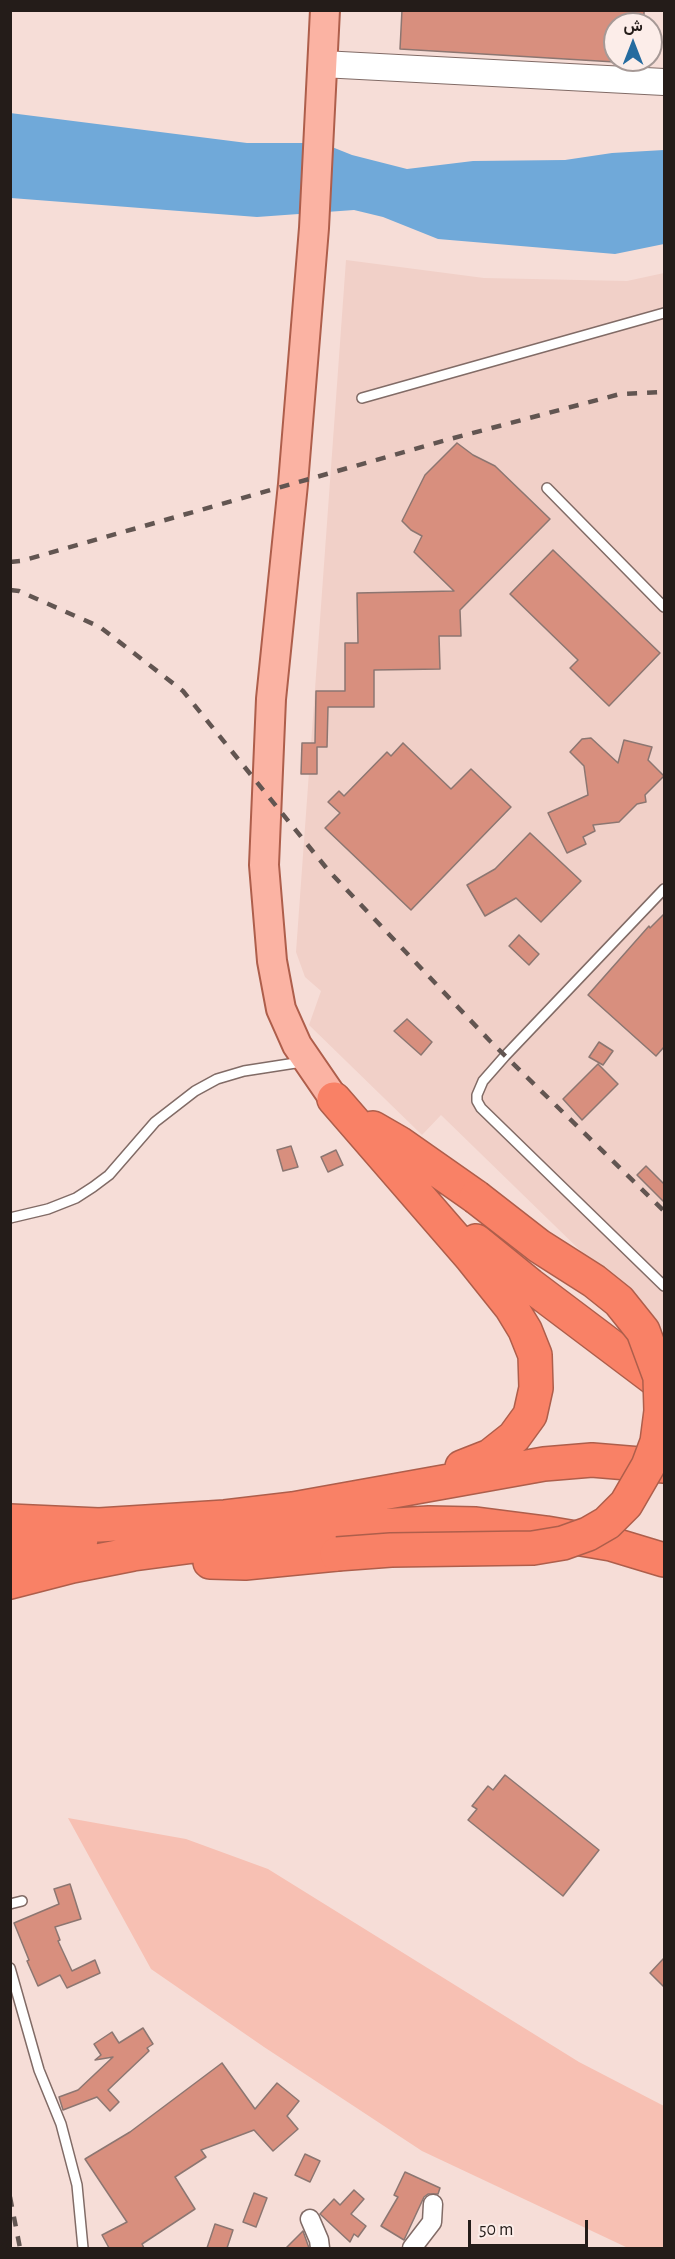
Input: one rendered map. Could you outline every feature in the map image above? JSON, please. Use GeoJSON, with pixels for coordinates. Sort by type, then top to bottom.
{"type":"FeatureCollection","features":[{"type":"Feature","properties":{"kind":"highway"},"geometry":{"type":"LineString","coordinates":[[334,1099],[366,1125],[421,1186],[494,1256],[664,1386]]}},
{"type":"Feature","properties":{"kind":"highway"},"geometry":{"type":"LineString","coordinates":[[334,1099],[511,1307],[525,1330],[535,1355],[536,1388],[530,1415],[514,1437],[490,1456],[368,1496]]}},
{"type":"Feature","properties":{"kind":"highway"},"geometry":{"type":"LineString","coordinates":[[133,1554],[213,1563],[245,1563],[391,1550],[533,1548],[563,1543],[588,1534],[612,1519],[626,1504],[648,1467],[657,1442],[661,1412],[660,1377],[643,1331],[619,1301],[594,1281],[539,1246],[476,1197],[399,1143],[366,1125]]}},
{"type":"Feature","properties":{"kind":"highway"},"geometry":{"type":"LineString","coordinates":[[10,1550],[225,1517],[293,1509],[544,1464],[592,1460],[664,1466]]}},
{"type":"Feature","properties":{"kind":"highway"},"geometry":{"type":"LineString","coordinates":[[10,1521],[99,1525],[225,1517]]}},
{"type":"Feature","properties":{"kind":"highway"},"geometry":{"type":"LineString","coordinates":[[10,1582],[72,1566],[133,1554],[315,1530],[429,1523],[476,1524],[546,1533],[611,1544],[664,1560]]}},
{"type":"Feature","properties":{"kind":"main road"},"geometry":{"type":"LineString","coordinates":[[325,10],[314,228],[293,484],[271,699],[264,865],[276,990],[288,1026],[334,1099]]}},
{"type":"Feature","properties":{"kind":"street"},"geometry":{"type":"LineString","coordinates":[[322,64],[664,82]]}},
{"type":"Feature","properties":{"kind":"street"},"geometry":{"type":"LineString","coordinates":[[412,2248],[432,2222],[433,2204]]}},
{"type":"Feature","properties":{"kind":"street"},"geometry":{"type":"LineString","coordinates":[[309,2219],[319,2240],[320,2248]]}},
{"type":"Feature","properties":{"kind":"lane"},"geometry":{"type":"LineString","coordinates":[[362,398],[664,313]]}},
{"type":"Feature","properties":{"kind":"lane"},"geometry":{"type":"LineString","coordinates":[[547,488],[664,607]]}},
{"type":"Feature","properties":{"kind":"lane"},"geometry":{"type":"LineString","coordinates":[[664,889],[505,1056],[483,1081],[477,1095],[481,1108],[664,1286]]}},
{"type":"Feature","properties":{"kind":"lane"},"geometry":{"type":"LineString","coordinates":[[10,1218],[48,1209],[76,1198],[93,1187],[109,1175],[155,1122],[195,1091],[217,1079],[244,1071],[308,1061]]}},
{"type":"Feature","properties":{"kind":"lane"},"geometry":{"type":"LineString","coordinates":[[10,1904],[22,1901]]}},
{"type":"Feature","properties":{"kind":"lane"},"geometry":{"type":"LineString","coordinates":[[10,1968],[39,2070],[61,2124],[76,2186],[83,2248]]}},
{"type":"Feature","properties":{"kind":"shaded area"},"geometry":{"type":"Polygon","coordinates":[[[346,260],[484,278],[627,281],[664,273],[664,1332],[441,1115],[422,1135],[309,1025],[321,991],[305,977],[296,952],[346,260]]]}},
{"type":"Feature","properties":{"kind":"shaded area"},"geometry":{"type":"Polygon","coordinates":[[[68,1818],[186,1839],[268,1869],[579,2062],[664,2106],[664,2248],[628,2248],[422,2151],[151,1969],[68,1818]]]}},
{"type":"Feature","properties":{"kind":"water"},"geometry":{"type":"Polygon","coordinates":[[[10,113],[247,143],[306,143],[332,147],[352,155],[407,169],[473,161],[565,160],[612,153],[664,150],[664,244],[615,254],[438,239],[383,217],[354,210],[257,217],[11,198],[10,113]]]}},
{"type":"Feature","properties":{"kind":"building"},"geometry":{"type":"Polygon","coordinates":[[[402,10],[644,10],[644,12],[603,12],[603,61],[400,49],[402,10]]]}},
{"type":"Feature","properties":{"kind":"building"},"geometry":{"type":"Polygon","coordinates":[[[457,443],[473,455],[495,466],[550,519],[460,610],[461,636],[439,636],[440,669],[374,670],[374,707],[328,707],[327,747],[317,747],[317,774],[301,774],[302,743],[315,743],[316,691],[345,691],[345,643],[358,643],[357,593],[454,591],[414,552],[422,536],[402,521],[425,475],[457,443]]]}},
{"type":"Feature","properties":{"kind":"building"},"geometry":{"type":"Polygon","coordinates":[[[553,550],[660,653],[609,706],[570,668],[578,660],[510,594],[553,550]]]}},
{"type":"Feature","properties":{"kind":"building"},"geometry":{"type":"Polygon","coordinates":[[[591,738],[618,763],[624,740],[652,747],[648,760],[664,776],[645,795],[646,802],[637,804],[619,822],[593,825],[595,831],[583,837],[586,844],[567,853],[548,813],[588,795],[584,766],[570,752],[582,739],[591,738]]]}},
{"type":"Feature","properties":{"kind":"building"},"geometry":{"type":"Polygon","coordinates":[[[403,743],[451,789],[471,769],[511,807],[411,910],[325,828],[340,813],[328,802],[339,791],[344,796],[387,752],[391,756],[403,743]]]}},
{"type":"Feature","properties":{"kind":"building"},"geometry":{"type":"Polygon","coordinates":[[[530,833],[581,881],[541,922],[516,898],[485,916],[467,885],[495,869],[530,833]]]}},
{"type":"Feature","properties":{"kind":"building"},"geometry":{"type":"Polygon","coordinates":[[[664,914],[664,1047],[656,1056],[588,995],[649,926],[650,928],[664,914]]]}},
{"type":"Feature","properties":{"kind":"building"},"geometry":{"type":"Polygon","coordinates":[[[519,935],[539,954],[529,965],[509,946],[519,935]]]}},
{"type":"Feature","properties":{"kind":"building"},"geometry":{"type":"Polygon","coordinates":[[[407,1019],[432,1042],[421,1055],[394,1031],[407,1019]]]}},
{"type":"Feature","properties":{"kind":"building"},"geometry":{"type":"Polygon","coordinates":[[[599,1042],[613,1051],[603,1065],[589,1057],[599,1042]]]}},
{"type":"Feature","properties":{"kind":"building"},"geometry":{"type":"Polygon","coordinates":[[[598,1064],[618,1084],[582,1120],[563,1099],[598,1064]]]}},
{"type":"Feature","properties":{"kind":"building"},"geometry":{"type":"Polygon","coordinates":[[[291,1146],[298,1167],[283,1171],[277,1150],[291,1146]]]}},
{"type":"Feature","properties":{"kind":"building"},"geometry":{"type":"Polygon","coordinates":[[[336,1150],[343,1165],[328,1172],[321,1157],[336,1150]]]}},
{"type":"Feature","properties":{"kind":"building"},"geometry":{"type":"Polygon","coordinates":[[[646,1166],[664,1184],[664,1202],[637,1175],[646,1166]]]}},
{"type":"Feature","properties":{"kind":"building"},"geometry":{"type":"Polygon","coordinates":[[[505,1775],[599,1850],[563,1896],[468,1820],[477,1809],[472,1806],[488,1786],[493,1790],[505,1775]]]}},
{"type":"Feature","properties":{"kind":"building"},"geometry":{"type":"Polygon","coordinates":[[[70,1884],[81,1919],[55,1927],[60,1940],[58,1941],[72,1971],[95,1960],[100,1973],[67,1988],[60,1975],[38,1986],[14,1923],[59,1904],[54,1889],[70,1884]]]}},
{"type":"Feature","properties":{"kind":"building"},"geometry":{"type":"Polygon","coordinates":[[[664,1958],[664,1987],[650,1973],[664,1958]]]}},
{"type":"Feature","properties":{"kind":"building"},"geometry":{"type":"Polygon","coordinates":[[[143,2028],[153,2044],[147,2048],[149,2051],[108,2090],[119,2102],[110,2111],[97,2097],[63,2110],[59,2097],[78,2090],[113,2057],[95,2060],[101,2055],[94,2044],[112,2032],[119,2043],[143,2028]]]}},
{"type":"Feature","properties":{"kind":"building"},"geometry":{"type":"Polygon","coordinates":[[[222,2063],[255,2109],[277,2083],[299,2101],[287,2116],[298,2129],[273,2151],[254,2130],[201,2150],[206,2157],[175,2177],[195,2209],[142,2244],[144,2248],[109,2248],[102,2235],[127,2222],[85,2159],[130,2132],[222,2063]]]}},
{"type":"Feature","properties":{"kind":"building"},"geometry":{"type":"Polygon","coordinates":[[[305,2154],[320,2161],[310,2182],[295,2175],[305,2154]]]}},
{"type":"Feature","properties":{"kind":"building"},"geometry":{"type":"Polygon","coordinates":[[[405,2172],[440,2188],[438,2194],[428,2194],[424,2197],[404,2240],[381,2226],[398,2197],[394,2195],[405,2172]]]}},
{"type":"Feature","properties":{"kind":"building"},"geometry":{"type":"Polygon","coordinates":[[[354,2190],[364,2199],[351,2214],[366,2226],[358,2237],[354,2234],[350,2242],[320,2214],[334,2199],[340,2205],[354,2190]]]}},
{"type":"Feature","properties":{"kind":"building"},"geometry":{"type":"Polygon","coordinates":[[[254,2193],[267,2198],[256,2227],[243,2222],[254,2193]]]}},
{"type":"Feature","properties":{"kind":"building"},"geometry":{"type":"Polygon","coordinates":[[[215,2224],[233,2230],[227,2248],[207,2248],[215,2224]]]}},
{"type":"Feature","properties":{"kind":"building"},"geometry":{"type":"Polygon","coordinates":[[[303,2231],[309,2248],[286,2248],[303,2231]]]}},
{"type":"Feature","properties":{"kind":"railway"},"geometry":{"type":"LineString","coordinates":[[10,562],[21,561],[450,439],[620,394],[664,392]]}},
{"type":"Feature","properties":{"kind":"railway"},"geometry":{"type":"LineString","coordinates":[[10,590],[19,591],[100,627],[183,691],[328,870],[490,1041],[664,1211]]}},
{"type":"Feature","properties":{"kind":"railway"},"geometry":{"type":"LineString","coordinates":[[10,2197],[20,2248]]}}]}
